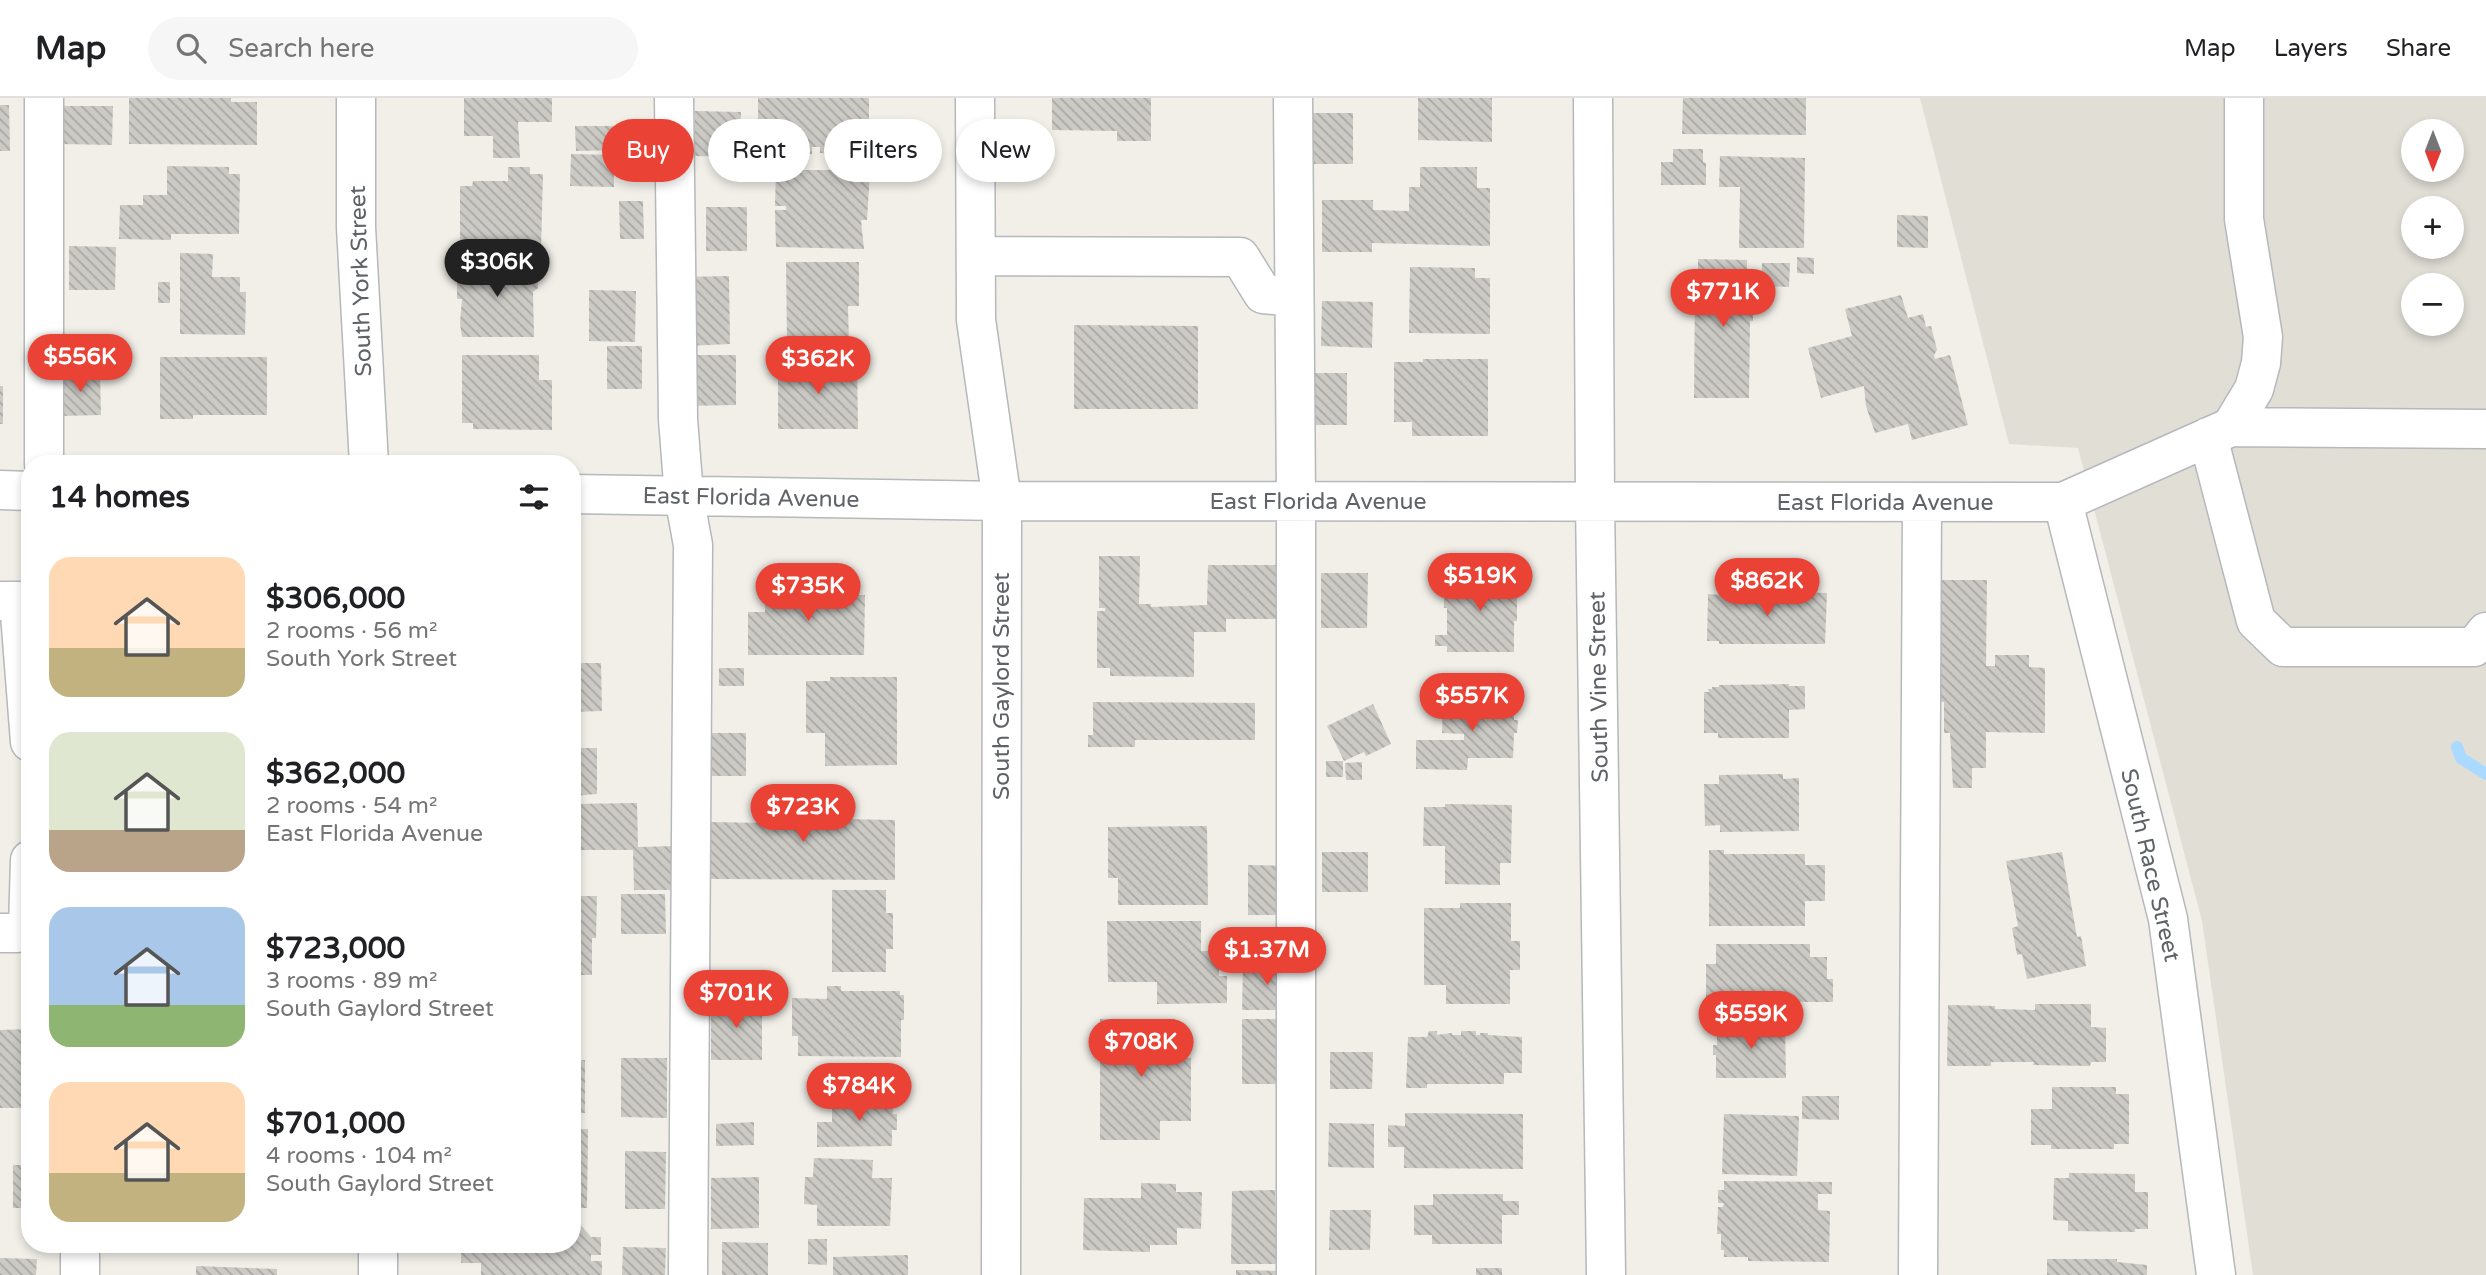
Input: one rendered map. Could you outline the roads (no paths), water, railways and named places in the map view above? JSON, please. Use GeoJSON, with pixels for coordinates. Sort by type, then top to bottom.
{"type":"FeatureCollection","features":[{"type":"Feature","properties":{"kind":"street"},"geometry":{"type":"LineString","coordinates":[[44,98],[44,455]]}},
{"type":"Feature","properties":{"kind":"street","name":"South York Street"},"geometry":{"type":"LineString","coordinates":[[356,98],[356,227],[369,455]]}},
{"type":"Feature","properties":{"kind":"street"},"geometry":{"type":"LineString","coordinates":[[674,98],[678,419],[684,496],[693,545],[688,1275]]}},
{"type":"Feature","properties":{"kind":"street","name":"South Gaylord Street"},"geometry":{"type":"LineString","coordinates":[[975,98],[976,320],[1002,501],[1000,1275]]}},
{"type":"Feature","properties":{"kind":"street"},"geometry":{"type":"LineString","coordinates":[[1293,98],[1296,1275]]}},
{"type":"Feature","properties":{"kind":"street","name":"South Vine Street"},"geometry":{"type":"LineString","coordinates":[[1593,98],[1595,502],[1606,1275]]}},
{"type":"Feature","properties":{"kind":"street"},"geometry":{"type":"LineString","coordinates":[[2245,98],[2244,219],[2263,337],[2261,363],[2254,388],[2219,432],[2256,621],[2283,647],[2474,647],[2486,632]]}},
{"type":"Feature","properties":{"kind":"street"},"geometry":{"type":"LineString","coordinates":[[976,256],[1240,257],[1263,294],[1294,297]]}},
{"type":"Feature","properties":{"kind":"street"},"geometry":{"type":"LineString","coordinates":[[2063,502],[2219,432],[2486,429]]}},
{"type":"Feature","properties":{"kind":"street"},"geometry":{"type":"LineString","coordinates":[[0,490],[21,491]]}},
{"type":"Feature","properties":{"kind":"street","name":"East Florida Avenue"},"geometry":{"type":"LineString","coordinates":[[581,494],[1002,501],[2063,502]]}},
{"type":"Feature","properties":{"kind":"street"},"geometry":{"type":"LineString","coordinates":[[1918,1275],[1922,502]]}},
{"type":"Feature","properties":{"kind":"street","name":"South Race Street"},"geometry":{"type":"LineString","coordinates":[[2063,502],[2168,919],[2216,1275]]}},
{"type":"Feature","properties":{"kind":"street"},"geometry":{"type":"LineString","coordinates":[[0,601],[19,601],[21,627]]}},
{"type":"Feature","properties":{"kind":"street"},"geometry":{"type":"LineString","coordinates":[[0,933],[21,931]]}},
{"type":"Feature","properties":{"kind":"street"},"geometry":{"type":"LineString","coordinates":[[80,1253],[80,1275]]}},
{"type":"Feature","properties":{"kind":"street"},"geometry":{"type":"LineString","coordinates":[[378,1253],[378,1275]]}},
{"type":"Feature","properties":{"kind":"waterway"},"geometry":{"type":"LineString","coordinates":[[2457,747],[2461,758],[2486,774]]}}]}
